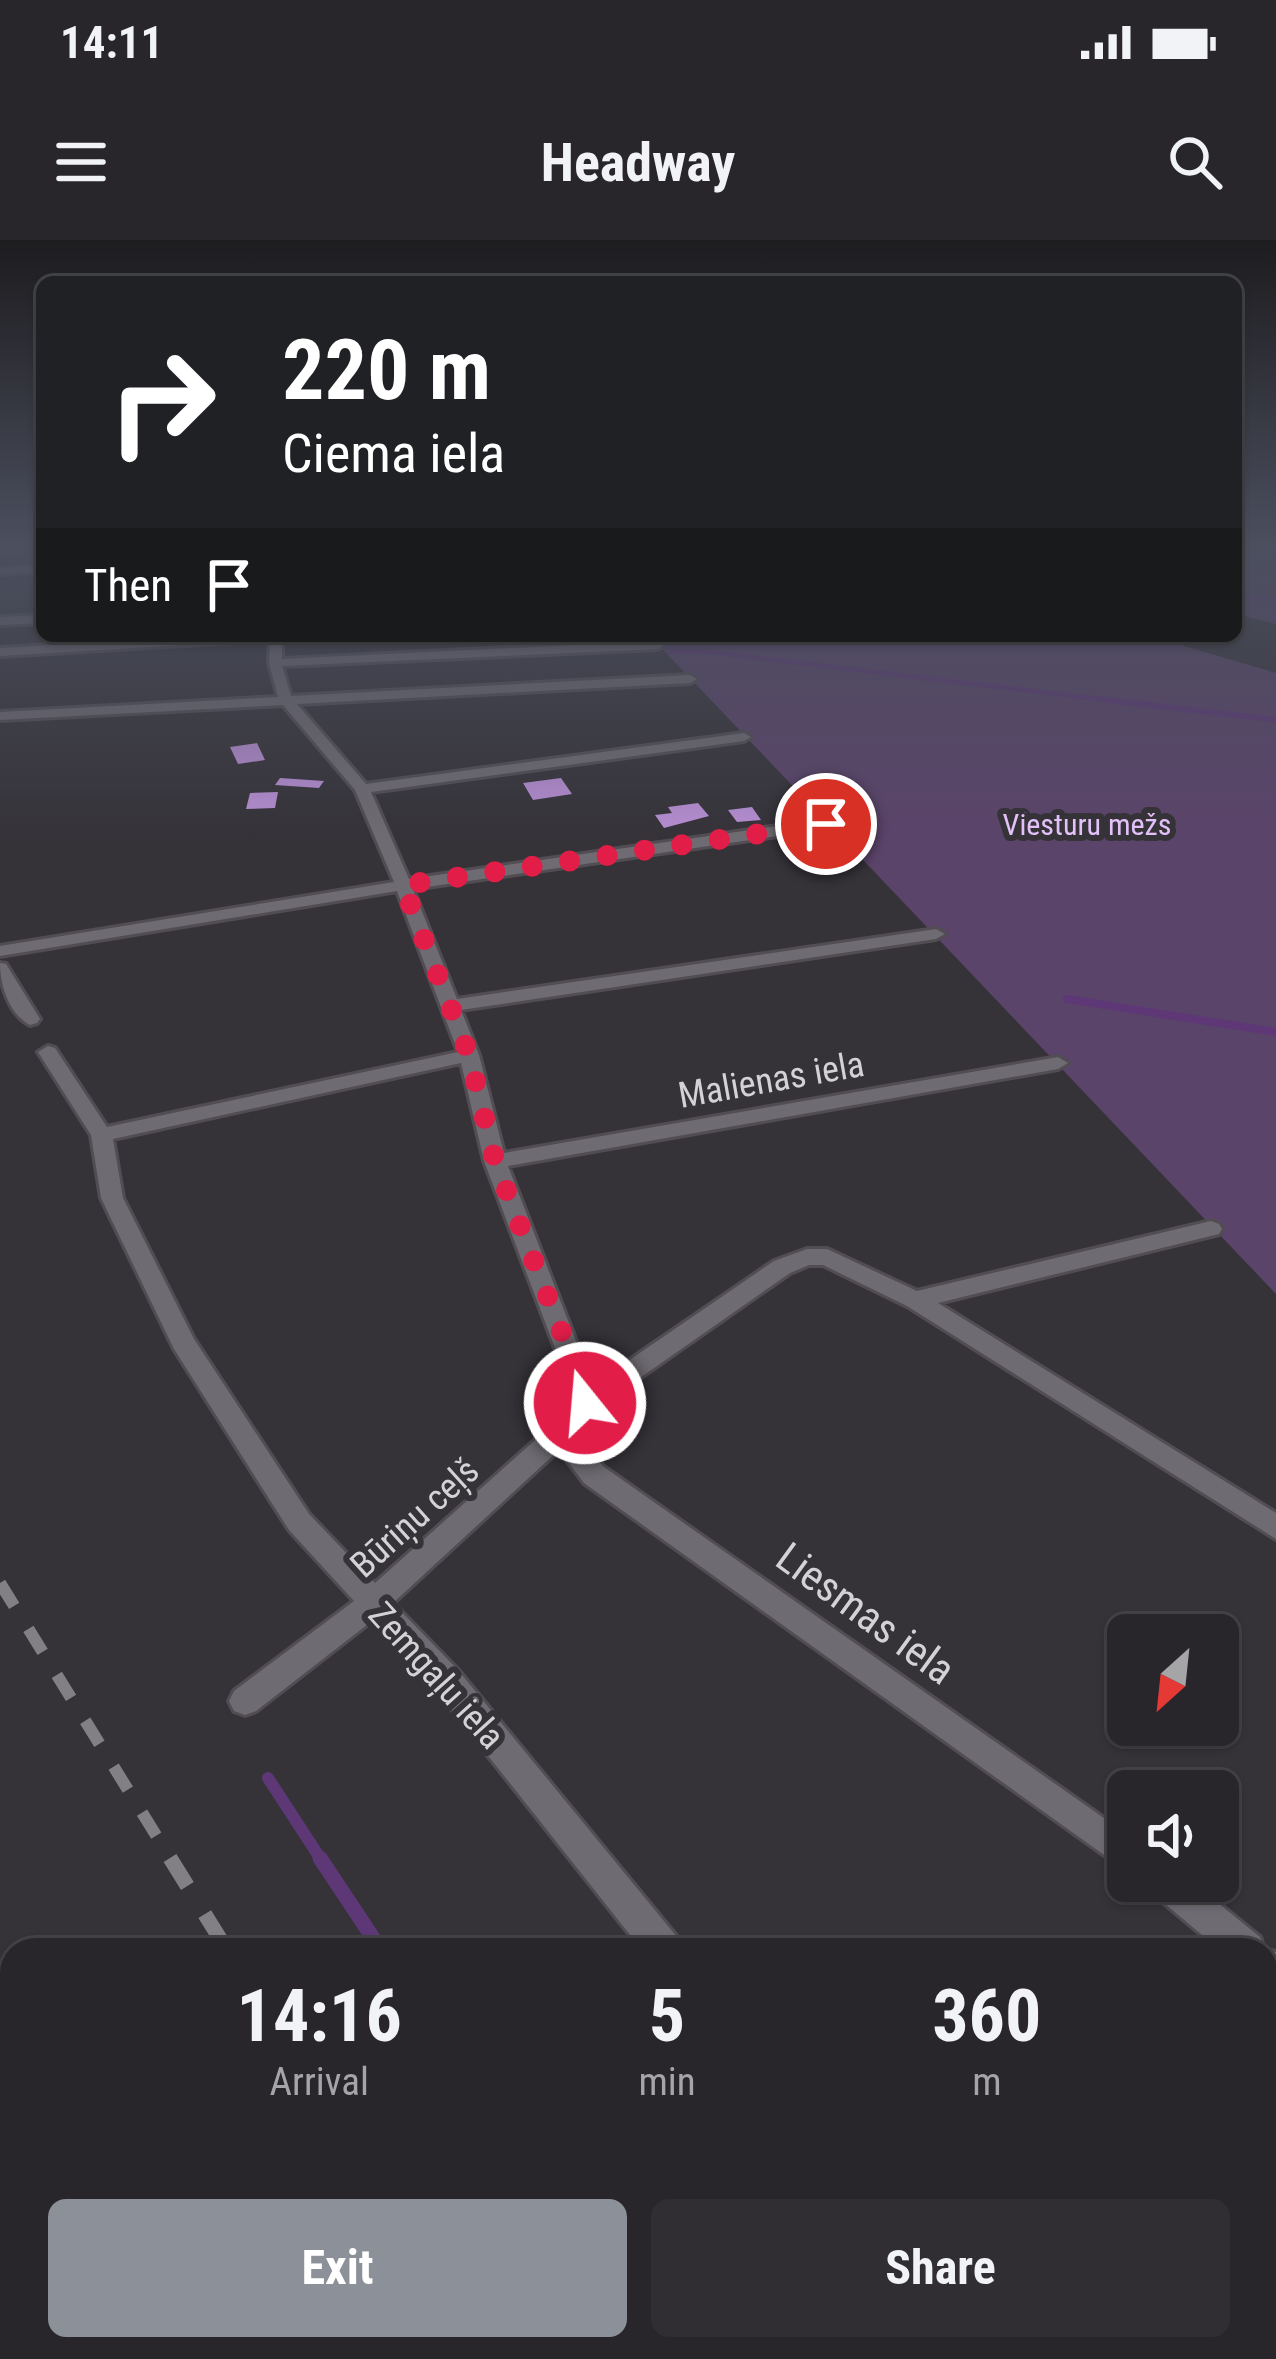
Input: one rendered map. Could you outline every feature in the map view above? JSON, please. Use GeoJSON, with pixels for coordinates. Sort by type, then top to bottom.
{"type":"FeatureCollection","features":[{"type":"Feature","properties":{"kind":"street"},"geometry":{"type":"LineString","coordinates":[[0,652],[171,642]]}},
{"type":"Feature","properties":{"kind":"street"},"geometry":{"type":"LineString","coordinates":[[274,642],[285,699],[362,789],[403,885],[469,1055],[495,1161],[585,1403]]}},
{"type":"Feature","properties":{"kind":"street"},"geometry":{"type":"LineString","coordinates":[[275,663],[658,645]]}},
{"type":"Feature","properties":{"kind":"street"},"geometry":{"type":"LineString","coordinates":[[0,716],[690,679]]}},
{"type":"Feature","properties":{"kind":"street"},"geometry":{"type":"LineString","coordinates":[[362,789],[745,737]]}},
{"type":"Feature","properties":{"kind":"street"},"geometry":{"type":"LineString","coordinates":[[0,951],[403,885],[826,824]]}},
{"type":"Feature","properties":{"kind":"street"},"geometry":{"type":"LineString","coordinates":[[450,1006],[936,934]]}},
{"type":"Feature","properties":{"kind":"street"},"geometry":{"type":"LineString","coordinates":[[0,968],[30,1019]]}},
{"type":"Feature","properties":{"kind":"street","name":"Zemgaļu iela"},"geometry":{"type":"LineString","coordinates":[[48,1052],[102,1135],[112,1198],[183,1343],[299,1522],[447,1680],[654,1938]]}},
{"type":"Feature","properties":{"kind":"street"},"geometry":{"type":"LineString","coordinates":[[102,1135],[469,1055]]}},
{"type":"Feature","properties":{"kind":"street","name":"Malienas iela"},"geometry":{"type":"LineString","coordinates":[[495,1161],[1058,1063]]}},
{"type":"Feature","properties":{"kind":"street"},"geometry":{"type":"LineString","coordinates":[[914,1300],[1211,1229]]}},
{"type":"Feature","properties":{"kind":"street","name":"Būriņu ceļš"},"geometry":{"type":"LineString","coordinates":[[245,1701],[374,1604],[560,1433],[585,1403],[782,1267],[807,1257],[827,1257],[914,1300]]}},
{"type":"Feature","properties":{"kind":"street"},"geometry":{"type":"LineString","coordinates":[[914,1300],[1276,1527]]}},
{"type":"Feature","properties":{"kind":"street","name":"Liesmas iela"},"geometry":{"type":"LineString","coordinates":[[560,1433],[594,1475],[1107,1841]]}},
{"type":"Feature","properties":{"kind":"street"},"geometry":{"type":"LineString","coordinates":[[1189,1902],[1233,1938]]}},
{"type":"Feature","properties":{"kind":"green space","name":"Viesturu mežs"},"geometry":{"type":"Polygon","coordinates":[[[656,642],[1170,642],[1276,673],[1276,1294],[656,642]]]}},
{"type":"Feature","properties":{"kind":"building"},"geometry":{"type":"Polygon","coordinates":[[[257,743],[265,760],[238,764],[230,747],[257,743]]]}},
{"type":"Feature","properties":{"kind":"building"},"geometry":{"type":"Polygon","coordinates":[[[280,778],[324,781],[319,788],[275,785],[280,778]]]}},
{"type":"Feature","properties":{"kind":"building"},"geometry":{"type":"Polygon","coordinates":[[[561,778],[572,794],[533,800],[523,783],[561,778]]]}},
{"type":"Feature","properties":{"kind":"building"},"geometry":{"type":"Polygon","coordinates":[[[278,792],[275,808],[246,809],[250,793],[278,792]]]}},
{"type":"Feature","properties":{"kind":"building"},"geometry":{"type":"Polygon","coordinates":[[[698,803],[709,816],[664,828],[655,815],[672,813],[668,807],[698,803]]]}},
{"type":"Feature","properties":{"kind":"building"},"geometry":{"type":"Polygon","coordinates":[[[752,807],[761,820],[737,822],[728,810],[752,807]]]}},
{"type":"Feature","properties":{"kind":"waterway"},"geometry":{"type":"LineString","coordinates":[[670,652],[700,651],[1103,700]]}},
{"type":"Feature","properties":{"kind":"waterway"},"geometry":{"type":"LineString","coordinates":[[1098,699],[1103,700]]}},
{"type":"Feature","properties":{"kind":"waterway"},"geometry":{"type":"LineString","coordinates":[[1103,700],[1276,720]]}},
{"type":"Feature","properties":{"kind":"waterway"},"geometry":{"type":"LineString","coordinates":[[1103,700],[1123,702]]}},
{"type":"Feature","properties":{"kind":"waterway"},"geometry":{"type":"LineString","coordinates":[[1067,999],[1276,1032]]}},
{"type":"Feature","properties":{"kind":"waterway"},"geometry":{"type":"LineString","coordinates":[[268,1778],[322,1861]]}},
{"type":"Feature","properties":{"kind":"waterway"},"geometry":{"type":"LineString","coordinates":[[320,1858],[373,1938]]}},
{"type":"Feature","properties":{"kind":"railway"},"geometry":{"type":"LineString","coordinates":[[0,1583],[172,1861]]}},
{"type":"Feature","properties":{"kind":"railway"},"geometry":{"type":"LineString","coordinates":[[170,1858],[220,1938]]}},
{"type":"Feature","properties":{"kind":"route"},"geometry":{"type":"LineString","coordinates":[[585,1403],[495,1161],[469,1055],[403,885],[826,824]]}}]}
